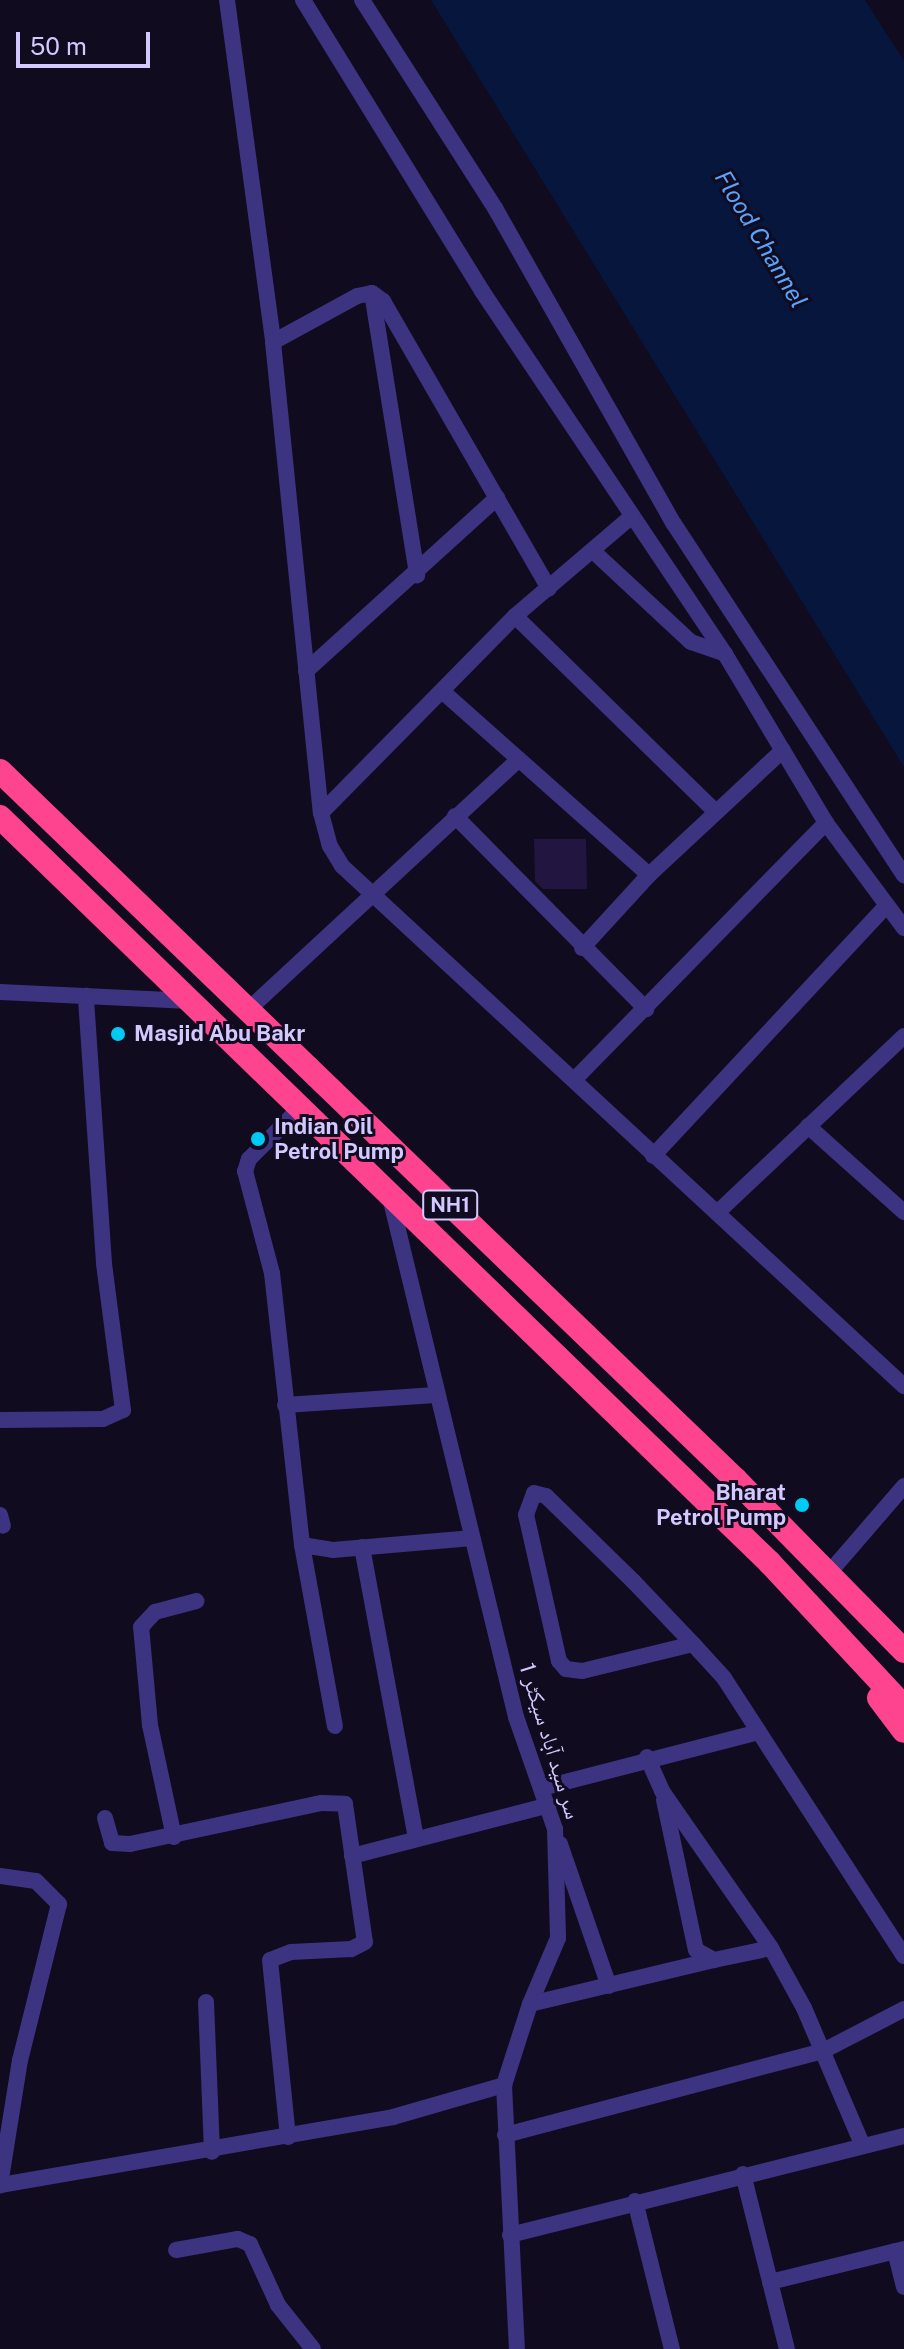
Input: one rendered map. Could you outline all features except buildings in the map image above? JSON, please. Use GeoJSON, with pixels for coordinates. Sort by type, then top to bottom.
{"type":"FeatureCollection","features":[{"type":"Feature","properties":{"kind":"highway","name":"NH1"},"geometry":{"type":"LineString","coordinates":[[0,771],[902,1644]]}},
{"type":"Feature","properties":{"kind":"highway","name":"NH1"},"geometry":{"type":"LineString","coordinates":[[0,817],[842,1637],[904,1707]]}},
{"type":"Feature","properties":{"kind":"highway"},"geometry":{"type":"LineString","coordinates":[[842,1637],[863,1678],[904,1731]]}},
{"type":"Feature","properties":{"kind":"street"},"geometry":{"type":"LineString","coordinates":[[227,0],[273,342],[321,813],[342,866],[904,1386]]}},
{"type":"Feature","properties":{"kind":"street"},"geometry":{"type":"LineString","coordinates":[[303,0],[482,291],[725,654],[826,823],[904,928]]}},
{"type":"Feature","properties":{"kind":"street"},"geometry":{"type":"LineString","coordinates":[[362,0],[495,208],[674,524],[904,875]]}},
{"type":"Feature","properties":{"kind":"street"},"geometry":{"type":"LineString","coordinates":[[273,342],[372,293]]}},
{"type":"Feature","properties":{"kind":"street"},"geometry":{"type":"LineString","coordinates":[[372,293],[391,313],[549,588]]}},
{"type":"Feature","properties":{"kind":"street"},"geometry":{"type":"LineString","coordinates":[[372,293],[417,575]]}},
{"type":"Feature","properties":{"kind":"street"},"geometry":{"type":"LineString","coordinates":[[306,671],[417,575],[497,498]]}},
{"type":"Feature","properties":{"kind":"street"},"geometry":{"type":"LineString","coordinates":[[321,813],[515,616],[594,552],[632,516]]}},
{"type":"Feature","properties":{"kind":"street"},"geometry":{"type":"LineString","coordinates":[[594,552],[691,642],[725,654]]}},
{"type":"Feature","properties":{"kind":"street"},"geometry":{"type":"LineString","coordinates":[[515,616],[716,812]]}},
{"type":"Feature","properties":{"kind":"street"},"geometry":{"type":"LineString","coordinates":[[442,691],[649,875]]}},
{"type":"Feature","properties":{"kind":"street"},"geometry":{"type":"LineString","coordinates":[[582,948],[649,875],[783,750]]}},
{"type":"Feature","properties":{"kind":"street"},"geometry":{"type":"LineString","coordinates":[[248,1010],[519,759]]}},
{"type":"Feature","properties":{"kind":"street"},"geometry":{"type":"LineString","coordinates":[[455,816],[582,948],[646,1009]]}},
{"type":"Feature","properties":{"kind":"street"},"geometry":{"type":"LineString","coordinates":[[575,1079],[826,823]]}},
{"type":"Feature","properties":{"kind":"street"},"geometry":{"type":"LineString","coordinates":[[653,1156],[887,905]]}},
{"type":"Feature","properties":{"kind":"street"},"geometry":{"type":"LineString","coordinates":[[0,992],[191,1001]]}},
{"type":"Feature","properties":{"kind":"street"},"geometry":{"type":"LineString","coordinates":[[0,1420],[103,1419],[123,1410],[104,1263],[86,996]]}},
{"type":"Feature","properties":{"kind":"street"},"geometry":{"type":"LineString","coordinates":[[718,1212],[902,1041]]}},
{"type":"Feature","properties":{"kind":"street"},"geometry":{"type":"LineString","coordinates":[[301,1107],[249,1159],[245,1171],[272,1273],[302,1545],[335,1726]]}},
{"type":"Feature","properties":{"kind":"street"},"geometry":{"type":"LineString","coordinates":[[808,1126],[904,1212]]}},
{"type":"Feature","properties":{"kind":"street","name":"سر سید آباد سیکٹر 1"},"geometry":{"type":"LineString","coordinates":[[390,1197],[516,1717],[555,1829],[558,1938],[530,2004],[504,2085],[517,2349]]}},
{"type":"Feature","properties":{"kind":"street"},"geometry":{"type":"LineString","coordinates":[[285,1405],[436,1395]]}},
{"type":"Feature","properties":{"kind":"street"},"geometry":{"type":"LineString","coordinates":[[829,1573],[904,1486]]}},
{"type":"Feature","properties":{"kind":"street"},"geometry":{"type":"LineString","coordinates":[[693,1644],[582,1671],[566,1669],[559,1661],[526,1515],[534,1493],[546,1496],[693,1644],[759,1732],[904,1956]]}},
{"type":"Feature","properties":{"kind":"street"},"geometry":{"type":"LineString","coordinates":[[302,1545],[314,1550],[472,1538]]}},
{"type":"Feature","properties":{"kind":"street"},"geometry":{"type":"LineString","coordinates":[[362,1547],[416,1837]]}},
{"type":"Feature","properties":{"kind":"street"},"geometry":{"type":"LineString","coordinates":[[174,1837],[150,1725],[141,1627],[155,1612],[197,1601]]}},
{"type":"Feature","properties":{"kind":"street"},"geometry":{"type":"LineString","coordinates":[[542,1788],[647,1757],[759,1732]]}},
{"type":"Feature","properties":{"kind":"street"},"geometry":{"type":"LineString","coordinates":[[647,1757],[662,1791],[771,1948],[823,2051],[862,2144]]}},
{"type":"Feature","properties":{"kind":"street"},"geometry":{"type":"LineString","coordinates":[[662,1791],[696,1950],[714,1960]]}},
{"type":"Feature","properties":{"kind":"street"},"geometry":{"type":"LineString","coordinates":[[105,1818],[117,1844],[174,1837],[322,1803],[345,1804],[365,1942],[351,1949],[291,1952],[270,1960],[288,2137]]}},
{"type":"Feature","properties":{"kind":"street"},"geometry":{"type":"LineString","coordinates":[[352,1856],[549,1805]]}},
{"type":"Feature","properties":{"kind":"street"},"geometry":{"type":"LineString","coordinates":[[555,1829],[609,1986]]}},
{"type":"Feature","properties":{"kind":"street"},"geometry":{"type":"LineString","coordinates":[[0,1876],[36,1881],[59,1904],[20,2060],[0,2185],[212,2152],[393,2117],[504,2085]]}},
{"type":"Feature","properties":{"kind":"street"},"geometry":{"type":"LineString","coordinates":[[530,2004],[771,1948]]}},
{"type":"Feature","properties":{"kind":"street"},"geometry":{"type":"LineString","coordinates":[[206,2002],[212,2152]]}},
{"type":"Feature","properties":{"kind":"street"},"geometry":{"type":"LineString","coordinates":[[505,2135],[823,2051],[904,2009]]}},
{"type":"Feature","properties":{"kind":"street"},"geometry":{"type":"LineString","coordinates":[[510,2235],[635,2201],[904,2136]]}},
{"type":"Feature","properties":{"kind":"street"},"geometry":{"type":"LineString","coordinates":[[743,2174],[787,2349]]}},
{"type":"Feature","properties":{"kind":"street"},"geometry":{"type":"LineString","coordinates":[[635,2201],[672,2349]]}},
{"type":"Feature","properties":{"kind":"street"},"geometry":{"type":"LineString","coordinates":[[176,2250],[238,2239],[250,2244],[278,2305],[313,2349]]}},
{"type":"Feature","properties":{"kind":"street"},"geometry":{"type":"LineString","coordinates":[[770,2282],[899,2250],[904,2287]]}},
{"type":"Feature","properties":{"kind":"water","name":"Flood Channel"},"geometry":{"type":"Polygon","coordinates":[[[431,0],[865,0],[904,61],[904,767],[431,0]]]}},
{"type":"Feature","properties":{"kind":"place","name":"Masjid Abu Bakr"},"geometry":{"type":"Point","coordinates":[118,1034]}},
{"type":"Feature","properties":{"kind":"place","name":"Indian Oil Petrol Pump"},"geometry":{"type":"Point","coordinates":[258,1139]}},
{"type":"Feature","properties":{"kind":"place","name":"Bharat Petrol Pump"},"geometry":{"type":"Point","coordinates":[802,1505]}}]}
